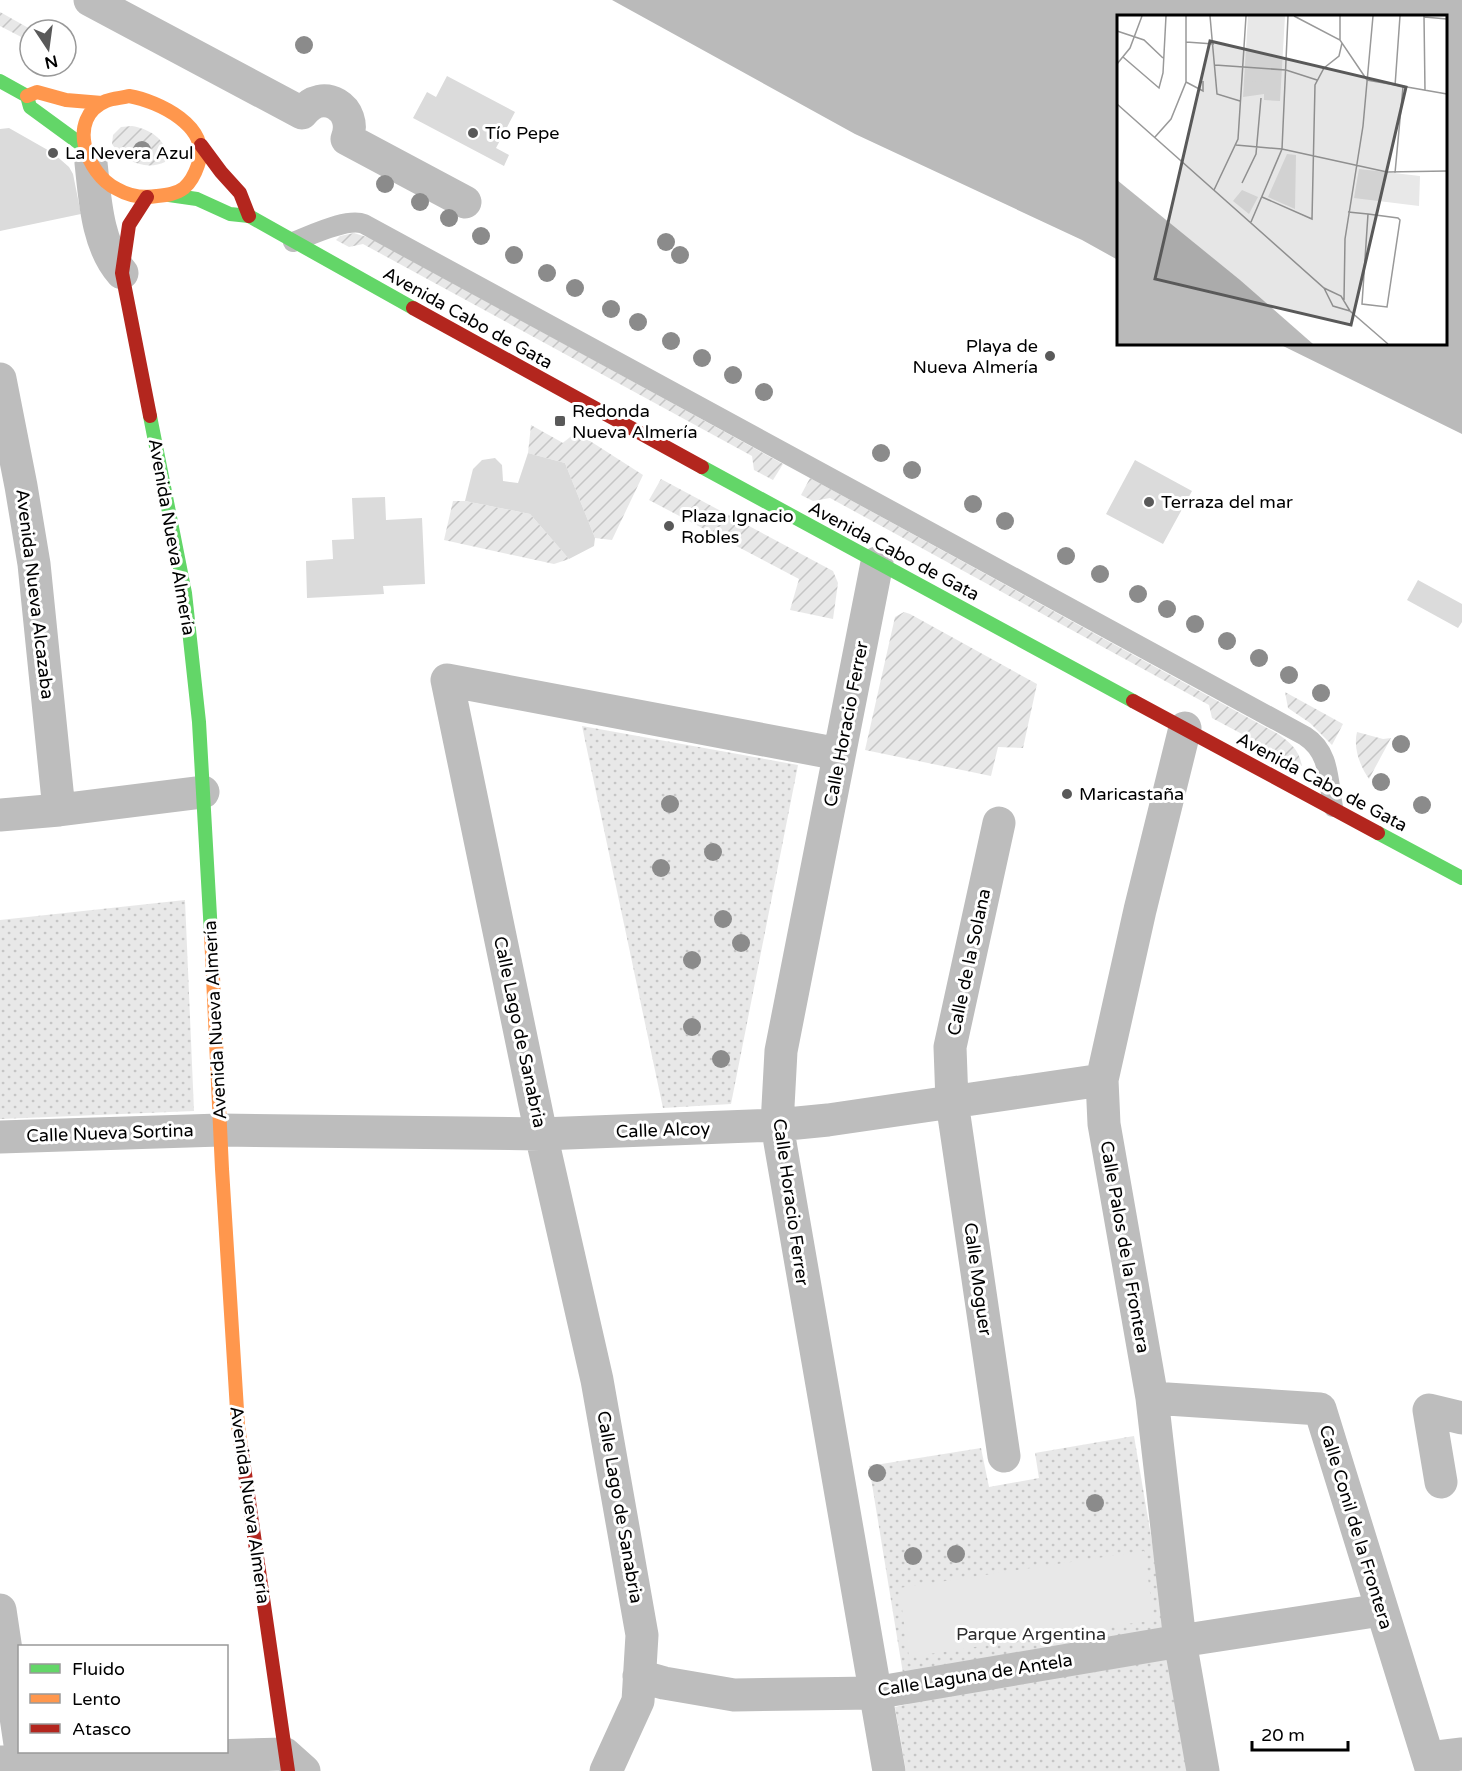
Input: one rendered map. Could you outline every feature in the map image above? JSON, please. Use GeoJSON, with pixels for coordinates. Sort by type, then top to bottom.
{"type":"FeatureCollection","features":[{"type":"Feature","properties":{"kind":"main road"},"geometry":{"type":"LineString","coordinates":[[0,81],[27,96],[30,107],[87,154]]}},
{"type":"Feature","properties":{"kind":"main road"},"geometry":{"type":"LineString","coordinates":[[27,96],[38,92],[66,100],[102,103]]}},
{"type":"Feature","properties":{"kind":"main road"},"geometry":{"type":"LineString","coordinates":[[201,145],[199,164],[192,180],[179,191],[169,195],[136,196],[105,182],[87,154],[81,136],[87,120],[102,103],[112,98],[129,96],[161,104],[183,120],[198,138],[221,172],[240,192],[249,216]]}},
{"type":"Feature","properties":{"kind":"main road","name":"Avenida Cabo de Gata"},"geometry":{"type":"LineString","coordinates":[[169,195],[197,199],[230,214],[249,216],[877,563],[1462,878]]}},
{"type":"Feature","properties":{"kind":"main road","name":"Avenida Nueva Almería"},"geometry":{"type":"LineString","coordinates":[[147,196],[129,228],[126,259],[122,273],[185,593],[199,722],[207,835],[220,1130],[238,1426],[292,1766]]}},
{"type":"Feature","properties":{"kind":"street"},"geometry":{"type":"LineString","coordinates":[[90,0],[302,113],[306,107],[316,102],[324,100],[335,103],[344,111],[349,120],[350,132],[347,139],[465,202]]}},
{"type":"Feature","properties":{"kind":"street","name":"Avenida Nueva Almería"},"geometry":{"type":"LineString","coordinates":[[87,154],[106,246],[111,261],[122,273]]}},
{"type":"Feature","properties":{"kind":"street","name":"Avenida Nueva Alcazaba"},"geometry":{"type":"LineString","coordinates":[[0,379],[34,564],[59,810]]}},
{"type":"Feature","properties":{"kind":"street","name":"Calle Horacio Ferrer"},"geometry":{"type":"LineString","coordinates":[[877,563],[781,1051],[777,1125],[889,1771]]}},
{"type":"Feature","properties":{"kind":"street","name":"Calle Lago de Sanabria"},"geometry":{"type":"LineString","coordinates":[[606,1771],[638,1701],[642,1635],[597,1380],[541,1134],[447,680],[839,754]]}},
{"type":"Feature","properties":{"kind":"street","name":"Calle Palos de la Frontera"},"geometry":{"type":"LineString","coordinates":[[1185,728],[1140,910],[1102,1080],[1104,1124],[1152,1398],[1180,1641],[1203,1771]]}},
{"type":"Feature","properties":{"kind":"street"},"geometry":{"type":"LineString","coordinates":[[0,815],[203,792]]}},
{"type":"Feature","properties":{"kind":"street","name":"Calle de la Solana"},"geometry":{"type":"LineString","coordinates":[[952,1102],[950,1047],[999,823]]}},
{"type":"Feature","properties":{"kind":"street","name":"Calle Alcoy"},"geometry":{"type":"LineString","coordinates":[[220,1130],[541,1134],[777,1125],[828,1120],[1102,1080]]}},
{"type":"Feature","properties":{"kind":"street","name":"Calle Moguer"},"geometry":{"type":"LineString","coordinates":[[952,1102],[1004,1456]]}},
{"type":"Feature","properties":{"kind":"street","name":"Calle Nueva Sortina"},"geometry":{"type":"LineString","coordinates":[[0,1137],[220,1130]]}},
{"type":"Feature","properties":{"kind":"street","name":"Calle Conil de la Frontera"},"geometry":{"type":"LineString","coordinates":[[1152,1398],[1320,1409],[1381,1611],[1431,1765]]}},
{"type":"Feature","properties":{"kind":"street"},"geometry":{"type":"LineString","coordinates":[[1441,1482],[1429,1410],[1462,1418]]}},
{"type":"Feature","properties":{"kind":"street"},"geometry":{"type":"LineString","coordinates":[[0,1610],[16,1755],[77,1765],[292,1766]]}},
{"type":"Feature","properties":{"kind":"street","name":"Calle Laguna de Antela"},"geometry":{"type":"LineString","coordinates":[[639,1676],[664,1683],[734,1695],[874,1693],[1180,1641],[1381,1611]]}},
{"type":"Feature","properties":{"kind":"street"},"geometry":{"type":"LineString","coordinates":[[1431,1765],[1462,1754]]}},
{"type":"Feature","properties":{"kind":"lane"},"geometry":{"type":"LineString","coordinates":[[293,242],[321,231],[354,221],[358,222],[738,428],[1313,742],[1324,757],[1333,807]]}},
{"type":"Feature","properties":{"kind":"green space"},"geometry":{"type":"Polygon","coordinates":[[[0,12],[18,22],[18,35],[0,26],[0,12]]]}},
{"type":"Feature","properties":{"kind":"green space"},"geometry":{"type":"Polygon","coordinates":[[[132,126],[149,131],[162,142],[167,153],[165,162],[158,165],[143,165],[129,160],[117,150],[112,144],[113,135],[121,127],[132,126]]]}},
{"type":"Feature","properties":{"kind":"green space"},"geometry":{"type":"Polygon","coordinates":[[[354,233],[373,239],[783,464],[773,480],[754,470],[752,456],[363,244],[349,247],[336,240],[340,236],[354,233]]]}},
{"type":"Feature","properties":{"kind":"green space"},"geometry":{"type":"Polygon","coordinates":[[[531,425],[563,443],[576,432],[643,475],[612,540],[595,538],[565,463],[528,453],[531,425]]]}},
{"type":"Feature","properties":{"kind":"green space"},"geometry":{"type":"Polygon","coordinates":[[[810,478],[1278,734],[1294,747],[1302,766],[1212,718],[1209,705],[830,498],[813,501],[801,495],[810,478]]]}},
{"type":"Feature","properties":{"kind":"green space"},"geometry":{"type":"Polygon","coordinates":[[[661,479],[833,571],[838,583],[833,619],[790,610],[799,579],[649,500],[661,479]]]}},
{"type":"Feature","properties":{"kind":"green space"},"geometry":{"type":"Polygon","coordinates":[[[453,501],[465,501],[530,514],[569,559],[554,564],[444,540],[453,501]]]}},
{"type":"Feature","properties":{"kind":"green space"},"geometry":{"type":"Polygon","coordinates":[[[904,612],[1037,684],[1023,748],[998,747],[991,776],[865,750],[895,617],[904,612]]]}},
{"type":"Feature","properties":{"kind":"green space"},"geometry":{"type":"Polygon","coordinates":[[[1285,692],[1343,724],[1332,745],[1310,723],[1288,708],[1285,692]]]}},
{"type":"Feature","properties":{"kind":"green space"},"geometry":{"type":"Polygon","coordinates":[[[582,726],[798,765],[731,1104],[663,1108],[582,726]]]}},
{"type":"Feature","properties":{"kind":"green space"},"geometry":{"type":"Polygon","coordinates":[[[1357,732],[1383,739],[1391,738],[1369,779],[1358,757],[1357,732]]]}},
{"type":"Feature","properties":{"kind":"green space"},"geometry":{"type":"Polygon","coordinates":[[[185,900],[194,1111],[0,1119],[0,920],[185,900]]]}},
{"type":"Feature","properties":{"kind":"green space","name":"Parque Argentina"},"geometry":{"type":"Polygon","coordinates":[[[1134,1436],[1191,1771],[906,1771],[895,1707],[908,1704],[869,1466],[981,1448],[989,1487],[1039,1478],[1035,1453],[1134,1436]]]}},
{"type":"Feature","properties":{"kind":"green space"},"geometry":{"type":"Polygon","coordinates":[[[1144,1551],[1154,1620],[909,1657],[899,1588],[1144,1551]]]}},
{"type":"Feature","properties":{"kind":"shaded area"},"geometry":{"type":"Polygon","coordinates":[[[612,0],[1462,0],[1462,434],[1281,345],[1447,345],[1447,15],[1117,15],[1117,259],[1082,240],[855,134],[612,0]]]}},
{"type":"Feature","properties":{"kind":"building","name":"Tío Pepe"},"geometry":{"type":"Polygon","coordinates":[[[447,76],[515,112],[496,148],[509,155],[504,166],[413,118],[427,92],[436,97],[447,76]]]}},
{"type":"Feature","properties":{"kind":"building"},"geometry":{"type":"Polygon","coordinates":[[[9,128],[53,153],[69,167],[73,174],[81,214],[0,231],[0,129],[9,128]]]}},
{"type":"Feature","properties":{"kind":"building"},"geometry":{"type":"Polygon","coordinates":[[[528,453],[565,463],[595,538],[594,546],[569,559],[530,514],[465,501],[473,469],[482,460],[495,458],[502,465],[503,481],[518,483],[528,453]]]}},
{"type":"Feature","properties":{"kind":"building","name":"Terraza del mar"},"geometry":{"type":"Polygon","coordinates":[[[1135,460],[1192,491],[1163,544],[1106,514],[1135,460]]]}},
{"type":"Feature","properties":{"kind":"building"},"geometry":{"type":"Polygon","coordinates":[[[385,497],[386,520],[422,518],[425,584],[383,586],[384,594],[307,598],[306,561],[333,559],[332,540],[354,539],[352,498],[385,497]]]}},
{"type":"Feature","properties":{"kind":"building"},"geometry":{"type":"Polygon","coordinates":[[[1418,580],[1462,604],[1462,622],[1458,628],[1407,600],[1418,580]]]}},
{"type":"Feature","properties":{"kind":"traffic: fast"},"geometry":{"type":"LineString","coordinates":[[0,81],[27,96],[30,107],[82,145]]}},
{"type":"Feature","properties":{"kind":"traffic: fast"},"geometry":{"type":"LineString","coordinates":[[169,195],[197,199],[230,214],[249,216],[413,308]]}},
{"type":"Feature","properties":{"kind":"traffic: fast"},"geometry":{"type":"LineString","coordinates":[[150,416],[185,593],[199,722],[211,934]]}},
{"type":"Feature","properties":{"kind":"traffic: fast"},"geometry":{"type":"LineString","coordinates":[[702,467],[1133,701]]}},
{"type":"Feature","properties":{"kind":"traffic: fast"},"geometry":{"type":"LineString","coordinates":[[1378,833],[1462,878]]}},
{"type":"Feature","properties":{"kind":"traffic: slow"},"geometry":{"type":"LineString","coordinates":[[27,96],[37,92],[66,100],[102,103]]}},
{"type":"Feature","properties":{"kind":"traffic: slow"},"geometry":{"type":"LineString","coordinates":[[129,96],[168,110],[180,118],[198,139],[201,151],[198,165],[191,180],[181,190],[152,197],[126,193],[106,182],[89,159],[85,146],[86,120],[94,109],[106,101],[129,96]]}},
{"type":"Feature","properties":{"kind":"traffic: slow"},"geometry":{"type":"LineString","coordinates":[[211,934],[222,1169],[241,1446]]}},
{"type":"Feature","properties":{"kind":"traffic: jam"},"geometry":{"type":"LineString","coordinates":[[201,145],[240,193],[249,216]]}},
{"type":"Feature","properties":{"kind":"traffic: jam"},"geometry":{"type":"LineString","coordinates":[[147,197],[129,225],[122,273],[150,416]]}},
{"type":"Feature","properties":{"kind":"traffic: jam"},"geometry":{"type":"LineString","coordinates":[[413,308],[702,467]]}},
{"type":"Feature","properties":{"kind":"traffic: jam"},"geometry":{"type":"LineString","coordinates":[[1133,701],[1378,833]]}},
{"type":"Feature","properties":{"kind":"traffic: jam"},"geometry":{"type":"LineString","coordinates":[[241,1446],[288,1771]]}},
{"type":"Feature","properties":{"kind":"place","name":"Tío Pepe"},"geometry":{"type":"Point","coordinates":[473,133]}},
{"type":"Feature","properties":{"kind":"place","name":"La Nevera Azul"},"geometry":{"type":"Point","coordinates":[53,153]}},
{"type":"Feature","properties":{"kind":"place","name":"Playa de Nueva Almería"},"geometry":{"type":"Point","coordinates":[1050,356]}},
{"type":"Feature","properties":{"kind":"place","name":"Redonda Nueva Almería"},"geometry":{"type":"Point","coordinates":[560,421]}},
{"type":"Feature","properties":{"kind":"place","name":"Terraza del mar"},"geometry":{"type":"Point","coordinates":[1149,502]}},
{"type":"Feature","properties":{"kind":"place","name":"Plaza Ignacio Robles"},"geometry":{"type":"Point","coordinates":[669,526]}},
{"type":"Feature","properties":{"kind":"place","name":"Maricastaña"},"geometry":{"type":"Point","coordinates":[1067,794]}}]}
